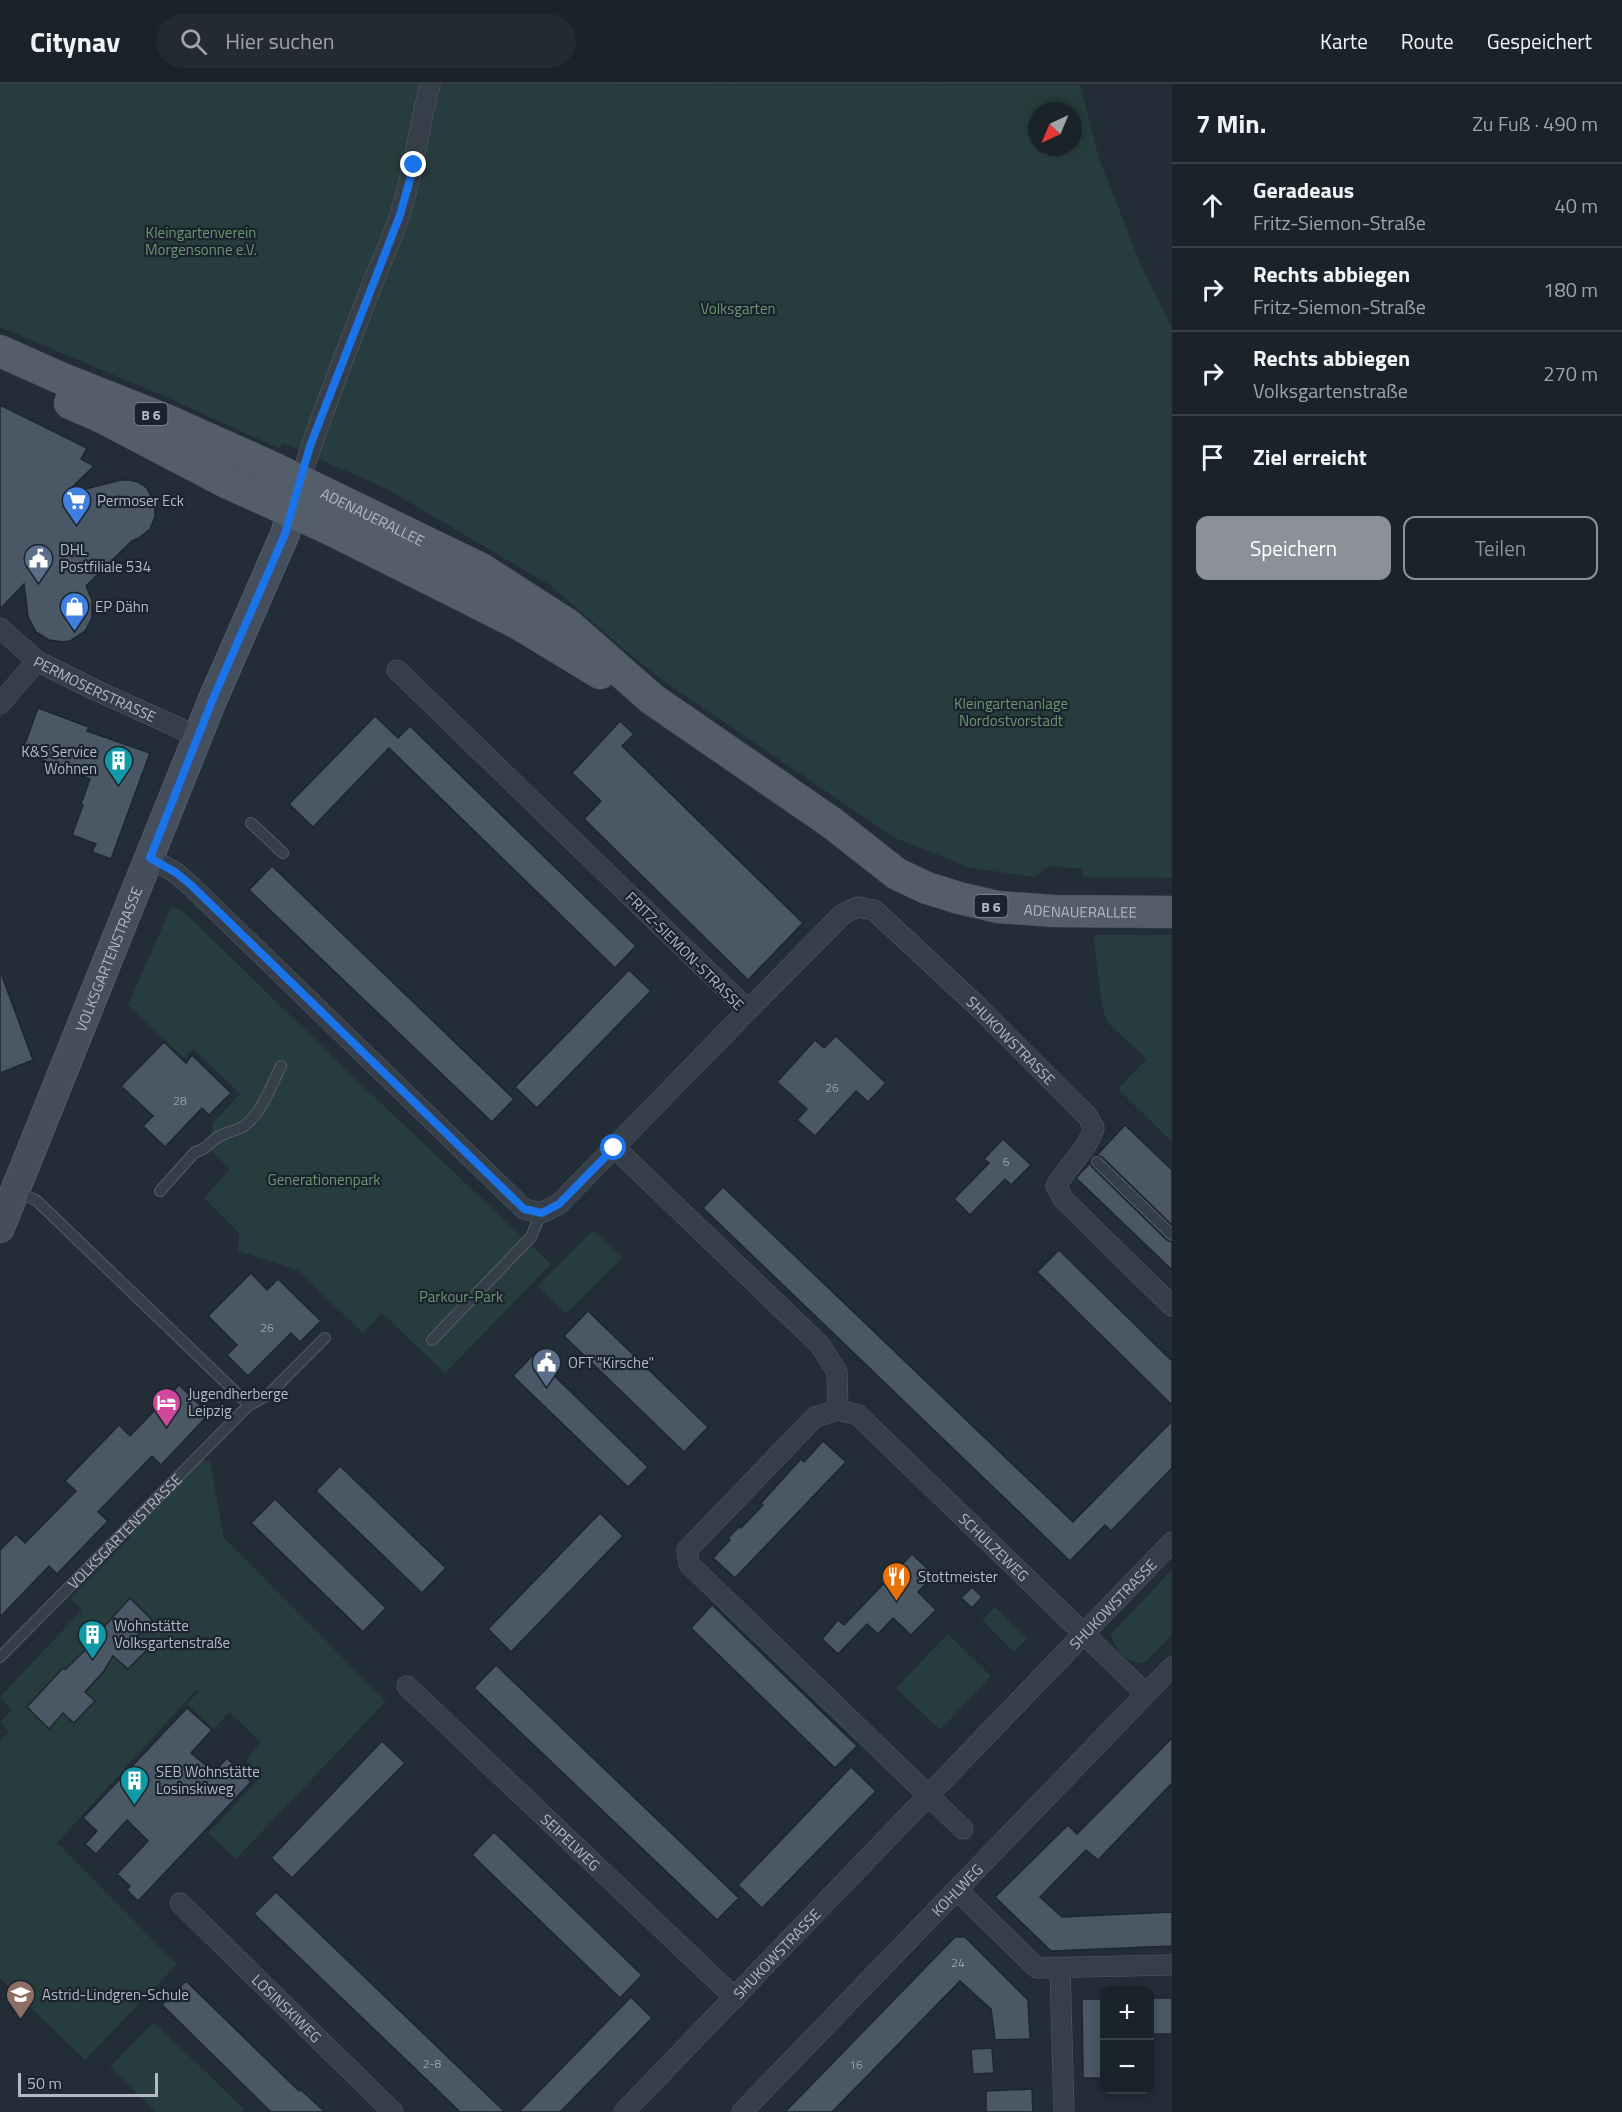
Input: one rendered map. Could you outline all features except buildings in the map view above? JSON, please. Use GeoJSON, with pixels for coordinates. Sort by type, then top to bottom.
{"type":"FeatureCollection","features":[{"type":"Feature","properties":{"kind":"main road","name":"ADENAUERALLEE"},"geometry":{"type":"LineString","coordinates":[[0,351],[166,420],[300,481],[481,569],[568,625],[652,699],[832,823],[897,874],[927,888],[959,898],[1008,908],[1054,911],[1172,912]]}},
{"type":"Feature","properties":{"kind":"main road","name":"ADENAUERALLEE"},"geometry":{"type":"LineString","coordinates":[[0,371],[100,416],[226,482],[330,529],[521,625],[610,679],[652,699]]}},
{"type":"Feature","properties":{"kind":"main road","name":"VOLKSGARTENSTRASSE"},"geometry":{"type":"LineString","coordinates":[[6,1208],[234,650],[282,541],[300,481]]}},
{"type":"Feature","properties":{"kind":"main road","name":"ADENAUERALLEE"},"geometry":{"type":"LineString","coordinates":[[832,823],[899,860],[936,875],[999,891],[1172,894]]}},
{"type":"Feature","properties":{"kind":"street","name":"VOLKSGARTENSTRASSE"},"geometry":{"type":"LineString","coordinates":[[300,481],[318,426],[400,215],[414,165],[422,114],[430,84]]}},
{"type":"Feature","properties":{"kind":"street","name":"PERMOSERSTRASSE"},"geometry":{"type":"LineString","coordinates":[[0,628],[37,661],[198,737]]}},
{"type":"Feature","properties":{"kind":"street"},"geometry":{"type":"LineString","coordinates":[[0,704],[37,661]]}},
{"type":"Feature","properties":{"kind":"street","name":"FRITZ-SIEMON-STRASSE"},"geometry":{"type":"LineString","coordinates":[[397,670],[748,1010],[559,1204],[542,1213]]}},
{"type":"Feature","properties":{"kind":"street"},"geometry":{"type":"LineString","coordinates":[[150,858],[175,872],[191,885],[524,1209],[542,1213]]}},
{"type":"Feature","properties":{"kind":"street","name":"SHUKOWSTRASSE"},"geometry":{"type":"LineString","coordinates":[[748,1010],[843,914],[858,907],[874,910],[974,1003],[1088,1117],[1094,1128],[1089,1141],[1064,1172],[1056,1186],[1064,1200],[1172,1306]]}},
{"type":"Feature","properties":{"kind":"street"},"geometry":{"type":"LineString","coordinates":[[614,1148],[820,1345],[837,1372],[838,1410],[815,1418],[687,1550],[689,1564],[963,1829]]}},
{"type":"Feature","properties":{"kind":"street","name":"SCHULZEWEG"},"geometry":{"type":"LineString","coordinates":[[838,1410],[858,1415],[1146,1694]]}},
{"type":"Feature","properties":{"kind":"street","name":"SHUKOWSTRASSE"},"geometry":{"type":"LineString","coordinates":[[624,2112],[1172,1542]]}},
{"type":"Feature","properties":{"kind":"street","name":"KOHLWEG"},"geometry":{"type":"LineString","coordinates":[[742,2112],[1172,1667]]}},
{"type":"Feature","properties":{"kind":"street","name":"SEIPELWEG"},"geometry":{"type":"LineString","coordinates":[[407,1686],[735,1998]]}},
{"type":"Feature","properties":{"kind":"street"},"geometry":{"type":"LineString","coordinates":[[957,1890],[1037,1968],[1172,1965]]}},
{"type":"Feature","properties":{"kind":"street","name":"LOSINSKIWEG"},"geometry":{"type":"LineString","coordinates":[[180,1903],[393,2112]]}},
{"type":"Feature","properties":{"kind":"street"},"geometry":{"type":"LineString","coordinates":[[1060,1968],[1064,2112]]}},
{"type":"Feature","properties":{"kind":"lane"},"geometry":{"type":"LineString","coordinates":[[251,822],[283,853]]}},
{"type":"Feature","properties":{"kind":"lane"},"geometry":{"type":"LineString","coordinates":[[160,1191],[195,1152],[203,1150],[219,1137],[236,1131],[250,1121],[260,1107],[281,1066]]}},
{"type":"Feature","properties":{"kind":"lane"},"geometry":{"type":"LineString","coordinates":[[1097,1162],[1172,1235]]}},
{"type":"Feature","properties":{"kind":"lane","name":"VOLKSGARTENSTRASSE"},"geometry":{"type":"LineString","coordinates":[[6,1208],[36,1200],[249,1405]]}},
{"type":"Feature","properties":{"kind":"lane"},"geometry":{"type":"LineString","coordinates":[[432,1340],[531,1237],[542,1213]]}},
{"type":"Feature","properties":{"kind":"lane","name":"VOLKSGARTENSTRASSE"},"geometry":{"type":"LineString","coordinates":[[0,1657],[249,1405],[268,1395],[325,1338]]}},
{"type":"Feature","properties":{"kind":"green space"},"geometry":{"type":"Polygon","coordinates":[[[0,84],[1080,85],[1099,158],[1140,263],[1172,327],[1172,878],[1083,877],[1082,869],[1049,866],[1034,877],[971,868],[895,838],[672,687],[627,652],[551,586],[387,489],[283,443],[278,448],[166,397],[0,327],[0,84]]]}},
{"type":"Feature","properties":{"kind":"green space","name":"Generationenpark"},"geometry":{"type":"Polygon","coordinates":[[[171,907],[182,910],[551,1264],[445,1373],[382,1313],[363,1333],[297,1270],[238,1251],[239,1233],[204,1198],[230,1169],[212,1151],[212,1124],[240,1094],[193,1049],[184,1058],[128,1005],[171,907]]]}},
{"type":"Feature","properties":{"kind":"green space"},"geometry":{"type":"Polygon","coordinates":[[[1093,935],[1172,935],[1172,1142],[1118,1089],[1147,1059],[1108,1023],[1102,1007],[1093,935]]]}},
{"type":"Feature","properties":{"kind":"green space"},"geometry":{"type":"Polygon","coordinates":[[[593,1230],[622,1258],[566,1314],[538,1286],[593,1230]]]}},
{"type":"Feature","properties":{"kind":"green space"},"geometry":{"type":"Polygon","coordinates":[[[201,1461],[210,1461],[224,1538],[386,1701],[236,1859],[208,1833],[262,1776],[246,1760],[261,1742],[229,1712],[214,1729],[187,1704],[199,1691],[197,1689],[57,1843],[177,1964],[85,2060],[0,1978],[0,1741],[9,1731],[0,1722],[12,1710],[0,1697],[82,1610],[70,1598],[130,1538],[128,1535],[201,1461]]]}},
{"type":"Feature","properties":{"kind":"green space"},"geometry":{"type":"Polygon","coordinates":[[[1172,1570],[1172,1635],[1143,1664],[1126,1658],[1119,1651],[1111,1634],[1172,1570]]]}},
{"type":"Feature","properties":{"kind":"green space"},"geometry":{"type":"Polygon","coordinates":[[[995,1607],[1027,1638],[1014,1652],[982,1620],[995,1607]]]}},
{"type":"Feature","properties":{"kind":"green space"},"geometry":{"type":"Polygon","coordinates":[[[948,1634],[991,1676],[940,1730],[896,1688],[948,1634]]]}},
{"type":"Feature","properties":{"kind":"green space"},"geometry":{"type":"Polygon","coordinates":[[[154,2022],[244,2109],[241,2112],[156,2112],[110,2067],[154,2022]]]}},
{"type":"Feature","properties":{"kind":"place","name":"Permoser Eck"},"geometry":{"type":"Point","coordinates":[76,526]}},
{"type":"Feature","properties":{"kind":"place","name":"DHL Postfiliale 534"},"geometry":{"type":"Point","coordinates":[39,584]}},
{"type":"Feature","properties":{"kind":"place","name":"EP Dähn"},"geometry":{"type":"Point","coordinates":[74,632]}},
{"type":"Feature","properties":{"kind":"place","name":"K&S Service Wohnen"},"geometry":{"type":"Point","coordinates":[118,786]}},
{"type":"Feature","properties":{"kind":"place","name":"OFT \"Kirsche\""},"geometry":{"type":"Point","coordinates":[547,1388]}},
{"type":"Feature","properties":{"kind":"place","name":"Jugendherberge Leipzig"},"geometry":{"type":"Point","coordinates":[167,1428]}},
{"type":"Feature","properties":{"kind":"place","name":"Stottmeister"},"geometry":{"type":"Point","coordinates":[897,1602]}},
{"type":"Feature","properties":{"kind":"place","name":"Wohnstätte Volksgartenstraße"},"geometry":{"type":"Point","coordinates":[93,1660]}},
{"type":"Feature","properties":{"kind":"place","name":"SEB Wohnstätte Losinskiweg"},"geometry":{"type":"Point","coordinates":[135,1806]}},
{"type":"Feature","properties":{"kind":"place","name":"Astrid-Lindgren-Schule"},"geometry":{"type":"Point","coordinates":[21,2020]}},
{"type":"Feature","properties":{"kind":"route"},"geometry":{"type":"LineString","coordinates":[[414,165],[400,215],[310,446],[285,534],[212,701],[150,858],[175,872],[191,885],[524,1209],[542,1213],[559,1204],[614,1148]]}},
{"type":"Feature","properties":{"kind":"park label","name":"Kleingartenverein Morgensonne e.V."},"geometry":{"type":"Point","coordinates":[201,240]}},
{"type":"Feature","properties":{"kind":"park label","name":"Volksgarten"},"geometry":{"type":"Point","coordinates":[738,308]}},
{"type":"Feature","properties":{"kind":"park label","name":"Kleingartenanlage Nordostvorstadt"},"geometry":{"type":"Point","coordinates":[1011,712]}},
{"type":"Feature","properties":{"kind":"park label","name":"Parkour-Park"},"geometry":{"type":"Point","coordinates":[461,1296]}}]}
